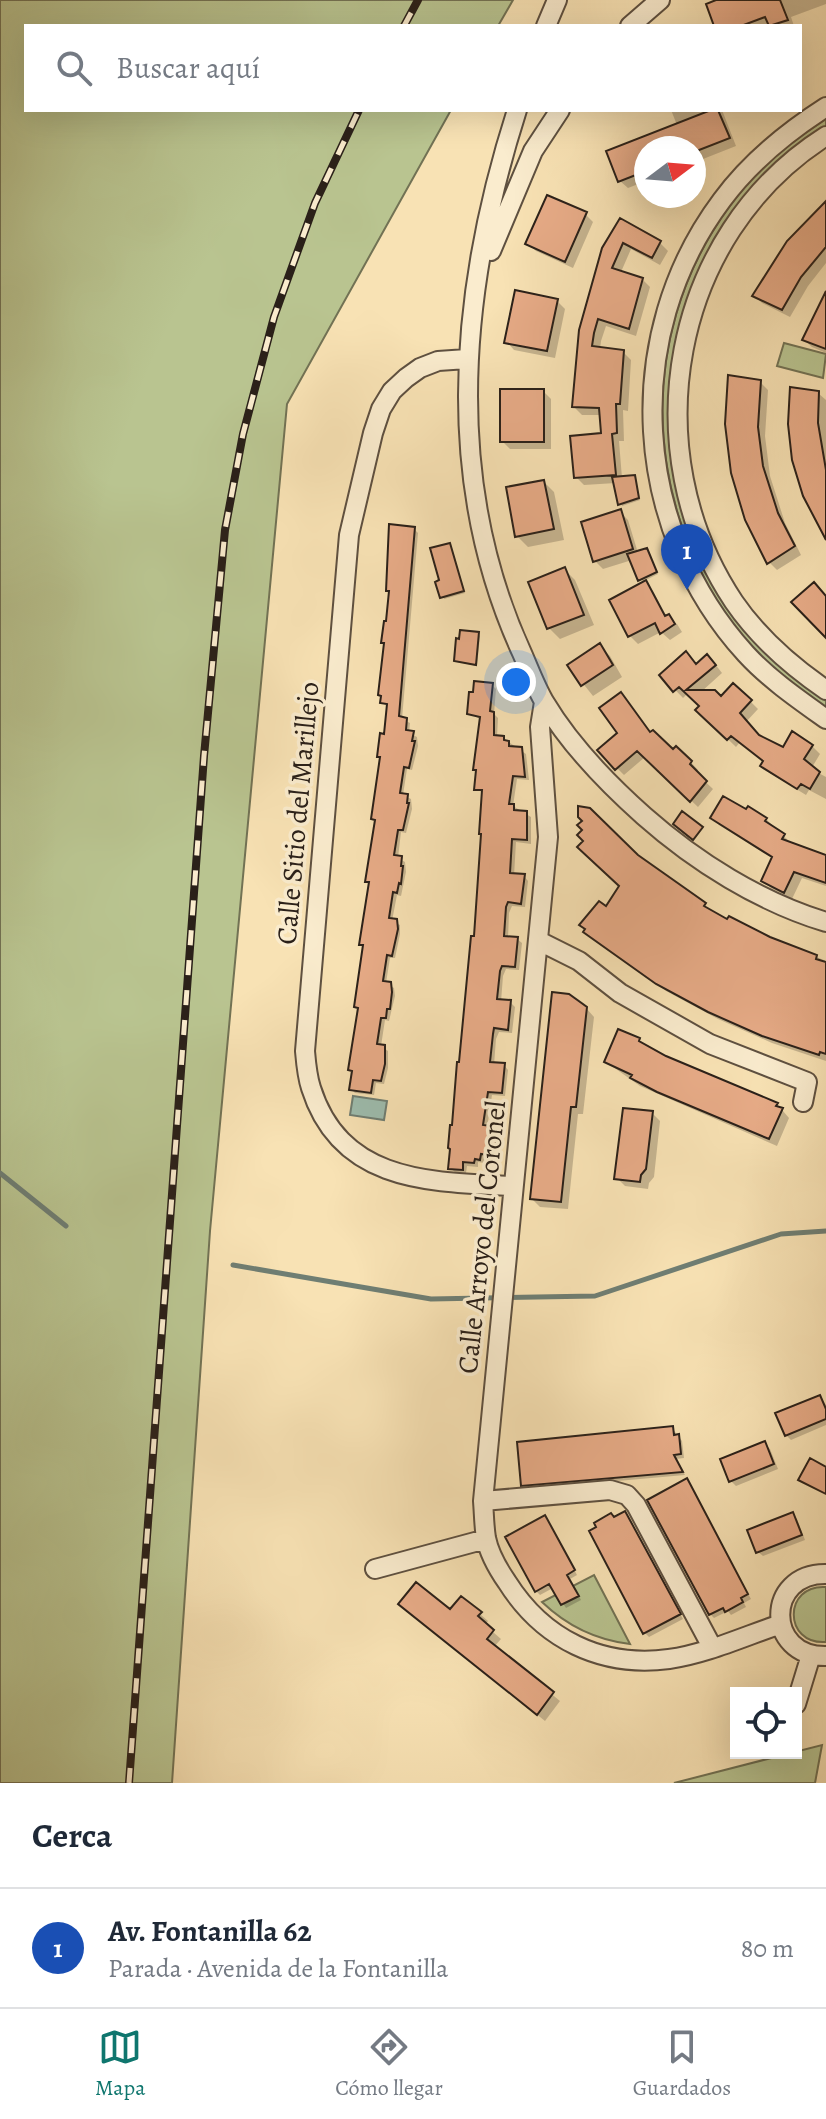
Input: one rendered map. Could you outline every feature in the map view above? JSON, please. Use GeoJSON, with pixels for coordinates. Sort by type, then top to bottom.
{"type":"FeatureCollection","features":[{"type":"Feature","properties":{"kind":"street"},"geometry":{"type":"LineString","coordinates":[[547,24],[557,0]]}},
{"type":"Feature","properties":{"kind":"street"},"geometry":{"type":"LineString","coordinates":[[632,24],[660,0]]}},
{"type":"Feature","properties":{"kind":"street"},"geometry":{"type":"LineString","coordinates":[[826,107],[794,128],[755,161],[722,200],[695,243],[672,293],[657,347],[651,402],[654,458],[661,494],[676,540],[697,585],[715,615],[746,654],[786,691],[826,719]]}},
{"type":"Feature","properties":{"kind":"street"},"geometry":{"type":"LineString","coordinates":[[516,112],[489,216],[467,359],[473,493],[487,559],[508,623],[544,702],[579,750],[619,794],[664,833],[712,867],[763,896],[826,922]]}},
{"type":"Feature","properties":{"kind":"street"},"geometry":{"type":"LineString","coordinates":[[475,295],[504,216],[533,151],[559,112]]}},
{"type":"Feature","properties":{"kind":"street"},"geometry":{"type":"LineString","coordinates":[[826,136],[772,178],[742,214],[716,254],[692,310],[679,369],[676,429],[685,489],[697,531],[734,603],[764,639],[801,673],[826,690]]}},
{"type":"Feature","properties":{"kind":"street","name":"Calle Sitio del Marillejo"},"geometry":{"type":"LineString","coordinates":[[467,359],[438,361],[420,368],[392,391],[381,409],[373,433],[348,550],[305,1051],[310,1086],[323,1115],[347,1146],[373,1164],[402,1176],[513,1186]]}},
{"type":"Feature","properties":{"kind":"street","name":"Calle Arroyo del Coronel"},"geometry":{"type":"LineString","coordinates":[[544,702],[540,727],[548,837],[483,1501],[486,1539],[499,1571],[536,1620],[562,1639],[601,1656],[649,1661],[672,1659],[781,1624]]}},
{"type":"Feature","properties":{"kind":"street"},"geometry":{"type":"LineString","coordinates":[[539,941],[579,961],[620,993],[710,1044],[807,1082],[803,1102]]}},
{"type":"Feature","properties":{"kind":"street"},"geometry":{"type":"LineString","coordinates":[[483,1501],[610,1490],[627,1495],[636,1505],[712,1647]]}},
{"type":"Feature","properties":{"kind":"street"},"geometry":{"type":"LineString","coordinates":[[375,1569],[486,1539]]}},
{"type":"Feature","properties":{"kind":"street"},"geometry":{"type":"LineString","coordinates":[[802,1691],[818,1655],[791,1644],[781,1624],[780,1610],[783,1597],[791,1586],[802,1578],[826,1574]]}},
{"type":"Feature","properties":{"kind":"green space"},"geometry":{"type":"Polygon","coordinates":[[[0,0],[513,0],[499,24],[24,24],[24,112],[450,112],[287,404],[210,1231],[172,1783],[0,1783],[0,0]]]}},
{"type":"Feature","properties":{"kind":"green space"},"geometry":{"type":"Polygon","coordinates":[[[826,119],[826,127],[760,181],[718,238],[693,290],[677,347],[670,405],[673,463],[685,520],[708,574],[741,623],[781,664],[826,701],[826,709],[752,648],[732,623],[701,571],[679,516],[666,459],[663,401],[669,343],[685,287],[711,234],[747,184],[765,166],[826,119]]]}},
{"type":"Feature","properties":{"kind":"green space"},"geometry":{"type":"Polygon","coordinates":[[[784,343],[826,354],[823,378],[777,366],[784,343]]]}},
{"type":"Feature","properties":{"kind":"green space"},"geometry":{"type":"Polygon","coordinates":[[[594,1575],[630,1644],[583,1630],[542,1602],[594,1575]]]}},
{"type":"Feature","properties":{"kind":"green space"},"geometry":{"type":"Polygon","coordinates":[[[826,1587],[826,1642],[812,1640],[802,1634],[794,1614],[802,1595],[812,1589],[826,1587]]]}},
{"type":"Feature","properties":{"kind":"green space"},"geometry":{"type":"Polygon","coordinates":[[[822,1745],[815,1783],[674,1783],[767,1759],[802,1759],[802,1750],[822,1745]]]}},
{"type":"Feature","properties":{"kind":"shaded area"},"geometry":{"type":"Polygon","coordinates":[[[353,1096],[387,1101],[384,1120],[350,1115],[353,1096]]]}},
{"type":"Feature","properties":{"kind":"building"},"geometry":{"type":"Polygon","coordinates":[[[716,0],[780,0],[788,20],[768,24],[765,17],[746,24],[713,24],[706,4],[716,0]]]}},
{"type":"Feature","properties":{"kind":"building"},"geometry":{"type":"Polygon","coordinates":[[[706,112],[719,112],[730,138],[706,147],[706,136],[644,136],[706,112]]]}},
{"type":"Feature","properties":{"kind":"building"},"geometry":{"type":"Polygon","coordinates":[[[634,140],[634,176],[618,182],[606,151],[634,140]]]}},
{"type":"Feature","properties":{"kind":"building"},"geometry":{"type":"Polygon","coordinates":[[[547,195],[587,212],[565,262],[525,244],[547,195]]]}},
{"type":"Feature","properties":{"kind":"building"},"geometry":{"type":"Polygon","coordinates":[[[826,201],[826,247],[801,277],[782,310],[752,296],[787,241],[826,201]]]}},
{"type":"Feature","properties":{"kind":"building"},"geometry":{"type":"Polygon","coordinates":[[[620,218],[661,241],[652,258],[623,243],[612,268],[643,278],[629,329],[598,319],[594,333],[592,346],[624,350],[620,404],[616,404],[617,433],[612,434],[616,475],[574,478],[570,436],[601,433],[599,408],[572,407],[579,330],[602,248],[620,218]]]}},
{"type":"Feature","properties":{"kind":"building"},"geometry":{"type":"Polygon","coordinates":[[[515,290],[558,299],[547,351],[504,343],[515,290]]]}},
{"type":"Feature","properties":{"kind":"building"},"geometry":{"type":"Polygon","coordinates":[[[826,291],[826,349],[802,340],[826,291]]]}},
{"type":"Feature","properties":{"kind":"building"},"geometry":{"type":"Polygon","coordinates":[[[728,375],[761,380],[758,427],[763,466],[778,513],[795,546],[767,564],[745,520],[731,473],[725,424],[728,375]]]}},
{"type":"Feature","properties":{"kind":"building"},"geometry":{"type":"Polygon","coordinates":[[[790,387],[819,391],[818,423],[826,470],[826,540],[803,496],[792,460],[788,424],[790,387]]]}},
{"type":"Feature","properties":{"kind":"building"},"geometry":{"type":"Polygon","coordinates":[[[500,389],[544,389],[544,442],[500,442],[500,389]]]}},
{"type":"Feature","properties":{"kind":"building"},"geometry":{"type":"Polygon","coordinates":[[[635,475],[639,498],[618,505],[612,477],[635,475]]]}},
{"type":"Feature","properties":{"kind":"building"},"geometry":{"type":"Polygon","coordinates":[[[544,480],[554,529],[515,537],[506,487],[544,480]]]}},
{"type":"Feature","properties":{"kind":"building"},"geometry":{"type":"Polygon","coordinates":[[[621,509],[633,549],[593,562],[581,522],[621,509]]]}},
{"type":"Feature","properties":{"kind":"building"},"geometry":{"type":"Polygon","coordinates":[[[389,524],[415,527],[399,716],[407,718],[406,730],[414,731],[412,741],[415,741],[409,768],[404,767],[400,793],[408,794],[409,803],[403,830],[398,830],[394,855],[402,856],[403,866],[401,884],[397,893],[393,892],[389,918],[397,919],[398,929],[392,956],[387,955],[383,981],[391,982],[390,1009],[387,1009],[386,1018],[381,1018],[377,1044],[385,1045],[385,1064],[381,1081],[373,1080],[371,1093],[349,1090],[352,1071],[348,1070],[358,1008],[354,1007],[363,945],[359,945],[369,882],[365,882],[375,820],[371,819],[380,757],[377,757],[380,733],[384,734],[387,704],[380,703],[381,696],[378,695],[384,643],[381,643],[389,591],[386,591],[389,524]]]}},
{"type":"Feature","properties":{"kind":"building"},"geometry":{"type":"Polygon","coordinates":[[[450,543],[464,591],[440,598],[435,582],[439,580],[430,548],[450,543]]]}},
{"type":"Feature","properties":{"kind":"building"},"geometry":{"type":"Polygon","coordinates":[[[647,548],[657,572],[638,581],[627,554],[647,548]]]}},
{"type":"Feature","properties":{"kind":"building"},"geometry":{"type":"Polygon","coordinates":[[[565,567],[584,615],[547,629],[528,582],[565,567]]]}},
{"type":"Feature","properties":{"kind":"building"},"geometry":{"type":"Polygon","coordinates":[[[646,580],[665,616],[669,614],[675,624],[660,634],[655,623],[628,637],[609,600],[646,580]]]}},
{"type":"Feature","properties":{"kind":"building"},"geometry":{"type":"Polygon","coordinates":[[[814,582],[826,596],[826,638],[791,602],[814,582]]]}},
{"type":"Feature","properties":{"kind":"building"},"geometry":{"type":"Polygon","coordinates":[[[460,630],[479,632],[476,665],[454,661],[456,638],[459,639],[460,630]]]}},
{"type":"Feature","properties":{"kind":"building"},"geometry":{"type":"Polygon","coordinates":[[[600,643],[613,665],[581,686],[567,665],[600,643]]]}},
{"type":"Feature","properties":{"kind":"building"},"geometry":{"type":"Polygon","coordinates":[[[686,651],[696,664],[707,654],[716,665],[686,690],[715,690],[721,696],[733,683],[752,700],[740,713],[759,735],[783,747],[792,731],[813,745],[804,759],[820,772],[810,789],[801,784],[797,789],[760,766],[763,761],[731,736],[727,740],[695,710],[699,706],[679,687],[673,692],[659,675],[686,651]]]}},
{"type":"Feature","properties":{"kind":"building"},"geometry":{"type":"Polygon","coordinates":[[[474,681],[493,683],[490,711],[494,712],[494,735],[504,736],[509,746],[522,747],[525,777],[513,776],[509,804],[514,804],[514,810],[527,811],[527,840],[512,839],[510,873],[525,874],[521,904],[508,902],[506,907],[504,936],[518,937],[515,967],[502,966],[500,971],[497,999],[511,1000],[508,1030],[494,1028],[490,1062],[505,1063],[502,1093],[488,1092],[483,1125],[498,1127],[494,1156],[481,1154],[480,1160],[475,1159],[474,1163],[463,1162],[463,1170],[448,1169],[448,1148],[471,936],[474,936],[481,834],[482,790],[474,790],[476,770],[473,770],[480,717],[467,714],[469,692],[473,692],[474,681]]]}},
{"type":"Feature","properties":{"kind":"building"},"geometry":{"type":"Polygon","coordinates":[[[621,692],[650,732],[653,730],[673,749],[676,746],[707,781],[690,802],[637,751],[615,770],[597,750],[617,733],[599,708],[621,692]]]}},
{"type":"Feature","properties":{"kind":"building"},"geometry":{"type":"Polygon","coordinates":[[[723,796],[767,818],[765,821],[785,834],[782,839],[826,855],[826,883],[794,872],[784,893],[761,881],[772,857],[710,818],[723,796]]]}},
{"type":"Feature","properties":{"kind":"building"},"geometry":{"type":"Polygon","coordinates":[[[578,806],[590,808],[638,855],[706,903],[704,906],[727,919],[729,916],[770,937],[817,955],[816,959],[826,962],[826,1054],[820,1052],[819,1055],[762,1036],[708,1012],[656,984],[583,932],[585,929],[579,925],[599,901],[606,906],[619,886],[577,847],[583,841],[577,835],[582,830],[577,825],[582,821],[578,817],[578,806]]]}},
{"type":"Feature","properties":{"kind":"building"},"geometry":{"type":"Polygon","coordinates":[[[682,811],[703,827],[693,840],[673,824],[682,811]]]}},
{"type":"Feature","properties":{"kind":"building"},"geometry":{"type":"Polygon","coordinates":[[[552,992],[569,994],[587,1007],[576,1107],[571,1107],[561,1202],[530,1199],[552,992]]]}},
{"type":"Feature","properties":{"kind":"building"},"geometry":{"type":"Polygon","coordinates":[[[618,1029],[640,1038],[639,1041],[666,1056],[778,1103],[776,1106],[783,1108],[769,1139],[657,1092],[630,1078],[632,1075],[604,1062],[618,1029]]]}},
{"type":"Feature","properties":{"kind":"building"},"geometry":{"type":"Polygon","coordinates":[[[623,1108],[653,1111],[646,1169],[640,1182],[614,1179],[623,1108]]]}},
{"type":"Feature","properties":{"kind":"building"},"geometry":{"type":"Polygon","coordinates":[[[820,1395],[826,1409],[826,1419],[785,1436],[775,1413],[820,1395]]]}},
{"type":"Feature","properties":{"kind":"building"},"geometry":{"type":"Polygon","coordinates":[[[673,1426],[674,1435],[679,1434],[681,1454],[674,1455],[683,1472],[521,1486],[517,1442],[673,1426]]]}},
{"type":"Feature","properties":{"kind":"building"},"geometry":{"type":"Polygon","coordinates":[[[765,1441],[774,1464],[729,1482],[720,1459],[765,1441]]]}},
{"type":"Feature","properties":{"kind":"building"},"geometry":{"type":"Polygon","coordinates":[[[810,1458],[826,1467],[826,1494],[798,1480],[810,1458]]]}},
{"type":"Feature","properties":{"kind":"building"},"geometry":{"type":"Polygon","coordinates":[[[687,1478],[748,1594],[741,1598],[743,1602],[725,1612],[723,1608],[709,1615],[647,1500],[687,1478]]]}},
{"type":"Feature","properties":{"kind":"building"},"geometry":{"type":"Polygon","coordinates":[[[625,1511],[681,1614],[643,1634],[589,1531],[596,1527],[594,1523],[611,1513],[614,1517],[625,1511]]]}},
{"type":"Feature","properties":{"kind":"building"},"geometry":{"type":"Polygon","coordinates":[[[793,1512],[802,1535],[756,1553],[747,1530],[793,1512]]]}},
{"type":"Feature","properties":{"kind":"building"},"geometry":{"type":"Polygon","coordinates":[[[545,1515],[575,1570],[567,1575],[579,1596],[561,1605],[549,1584],[535,1592],[505,1537],[545,1515]]]}},
{"type":"Feature","properties":{"kind":"building"},"geometry":{"type":"Polygon","coordinates":[[[416,1582],[450,1609],[461,1596],[482,1612],[478,1616],[494,1630],[487,1639],[554,1692],[537,1715],[398,1604],[416,1582]]]}},
{"type":"Feature","properties":{"kind":"waterway"},"geometry":{"type":"LineString","coordinates":[[0,1173],[66,1226]]}},
{"type":"Feature","properties":{"kind":"waterway"},"geometry":{"type":"LineString","coordinates":[[233,1265],[431,1299],[595,1296],[781,1234],[826,1231]]}},
{"type":"Feature","properties":{"kind":"railway"},"geometry":{"type":"LineString","coordinates":[[405,24],[418,0]]}},
{"type":"Feature","properties":{"kind":"railway"},"geometry":{"type":"LineString","coordinates":[[129,1783],[204,756],[225,530],[243,434],[274,317],[315,203],[358,112]]}},
{"type":"Feature","properties":{"kind":"place","name":"Av. Fontanilla 62"},"geometry":{"type":"Point","coordinates":[687,590]}}]}
